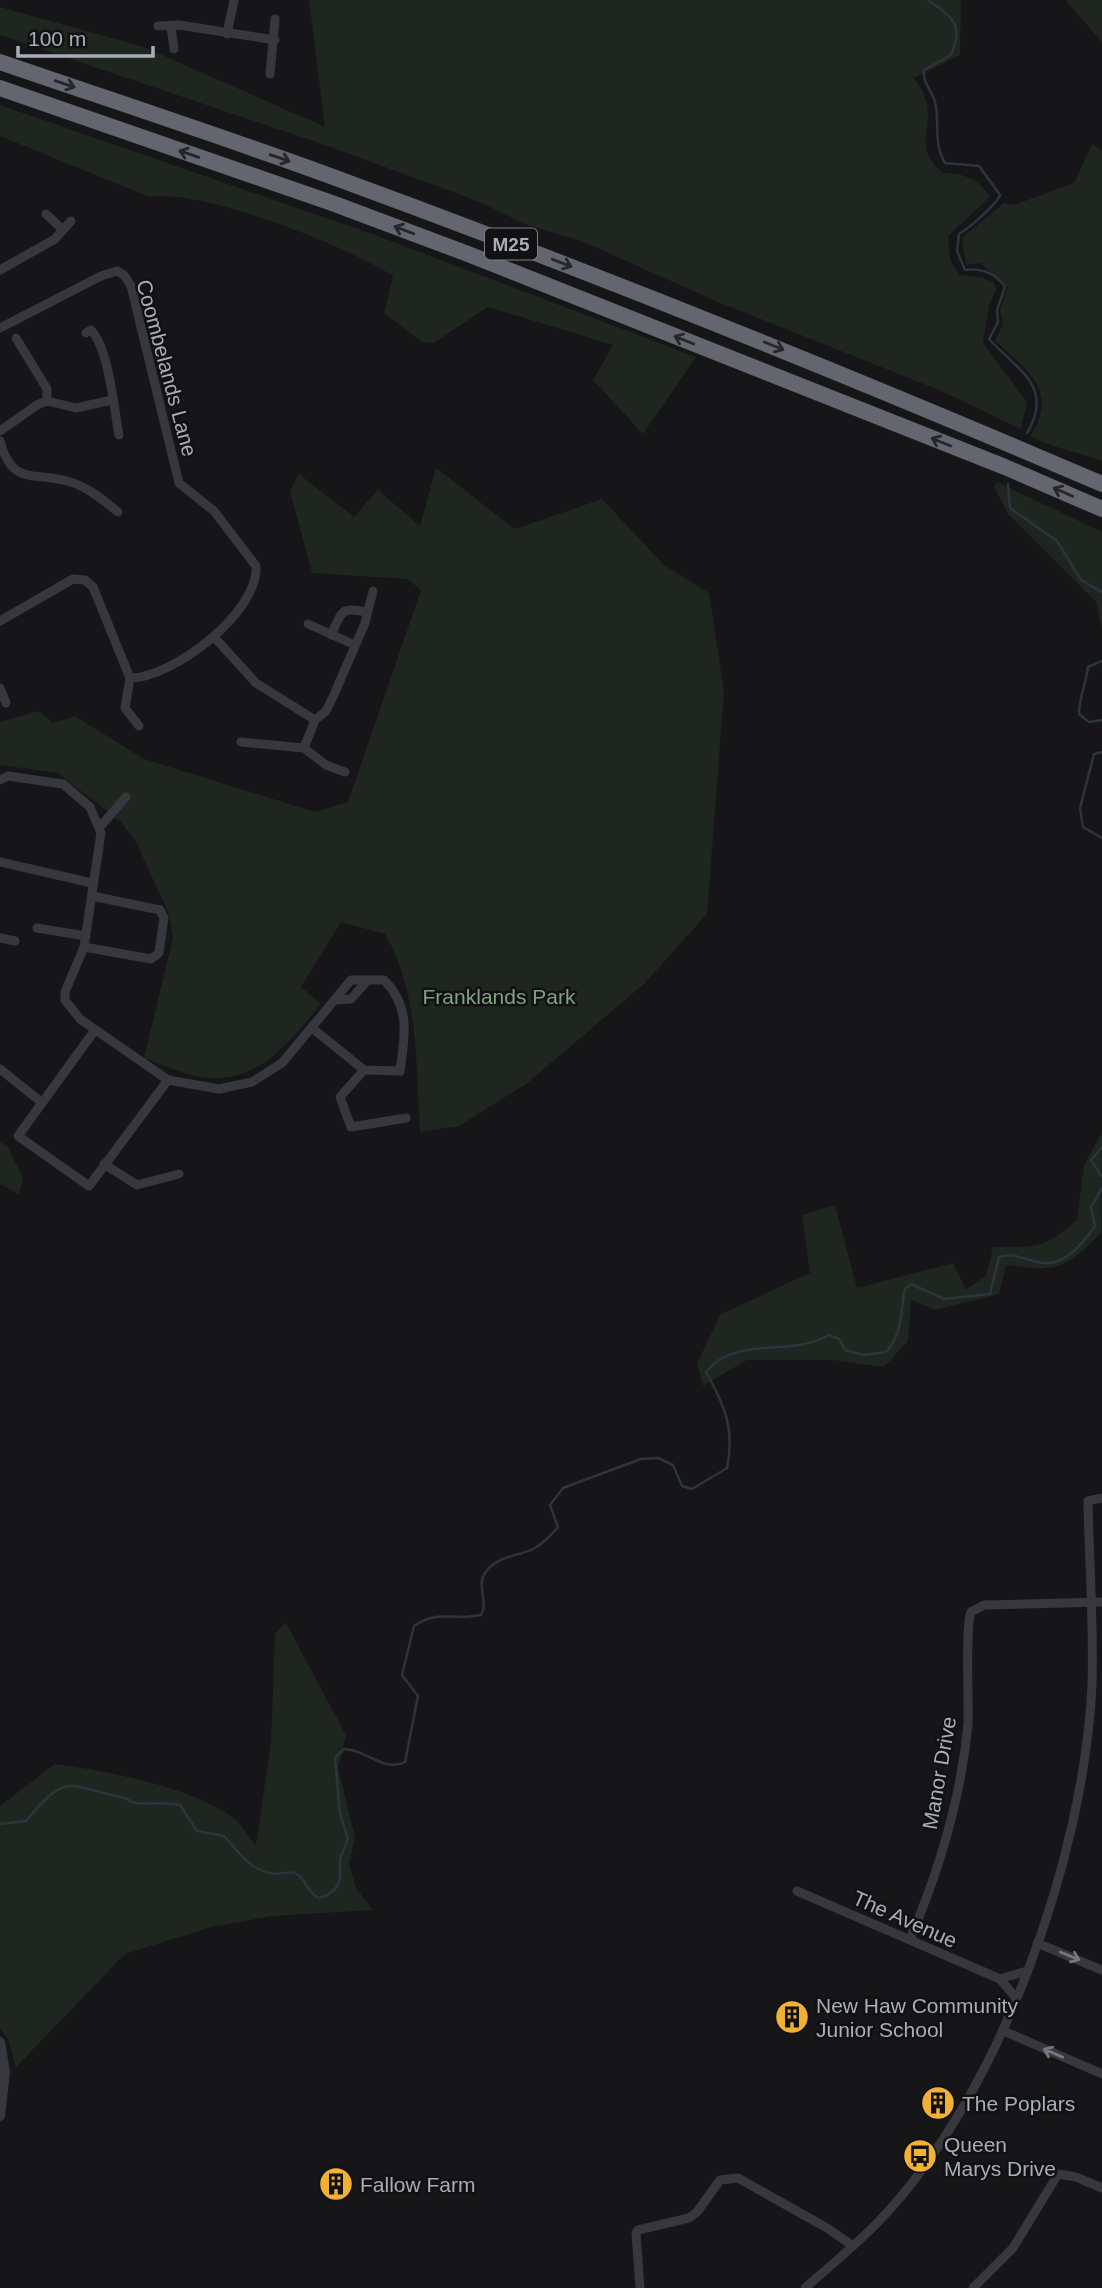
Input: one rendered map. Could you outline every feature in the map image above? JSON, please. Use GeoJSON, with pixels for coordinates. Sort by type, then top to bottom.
{"type":"FeatureCollection","features":[{"type":"Feature","properties":{"kind":"highway","name":"M25"},"geometry":{"type":"LineString","coordinates":[[0,62],[324,173],[522,248],[741,333],[1102,484]]}},
{"type":"Feature","properties":{"kind":"highway","name":"M25"},"geometry":{"type":"LineString","coordinates":[[0,88],[431,240],[1004,467],[1102,509]]}},
{"type":"Feature","properties":{"kind":"street"},"geometry":{"type":"LineString","coordinates":[[227,34],[233,0]]}},
{"type":"Feature","properties":{"kind":"street"},"geometry":{"type":"LineString","coordinates":[[270,74],[275,19]]}},
{"type":"Feature","properties":{"kind":"street"},"geometry":{"type":"LineString","coordinates":[[158,26],[275,40]]}},
{"type":"Feature","properties":{"kind":"street"},"geometry":{"type":"LineString","coordinates":[[171,26],[174,49]]}},
{"type":"Feature","properties":{"kind":"street"},"geometry":{"type":"LineString","coordinates":[[46,214],[63,230]]}},
{"type":"Feature","properties":{"kind":"street"},"geometry":{"type":"LineString","coordinates":[[1,268],[40,249],[71,221]]}},
{"type":"Feature","properties":{"kind":"street","name":"Coombelands Lane"},"geometry":{"type":"LineString","coordinates":[[0,328],[101,276],[117,271],[124,275],[131,286],[179,483],[214,511],[256,566],[256,574],[244,599],[214,637]]}},
{"type":"Feature","properties":{"kind":"street"},"geometry":{"type":"LineString","coordinates":[[86,332],[91,330],[102,351],[119,435]]}},
{"type":"Feature","properties":{"kind":"street"},"geometry":{"type":"LineString","coordinates":[[16,338],[47,388],[47,401]]}},
{"type":"Feature","properties":{"kind":"street"},"geometry":{"type":"LineString","coordinates":[[0,431],[47,401],[76,408],[112,400]]}},
{"type":"Feature","properties":{"kind":"street"},"geometry":{"type":"LineString","coordinates":[[0,441],[4,456],[14,470],[23,475],[67,481],[94,493],[118,512]]}},
{"type":"Feature","properties":{"kind":"street"},"geometry":{"type":"LineString","coordinates":[[0,621],[73,579],[85,580],[93,587],[130,678],[125,708],[139,726]]}},
{"type":"Feature","properties":{"kind":"street"},"geometry":{"type":"LineString","coordinates":[[304,748],[315,720],[326,711],[355,645],[373,592]]}},
{"type":"Feature","properties":{"kind":"street"},"geometry":{"type":"LineString","coordinates":[[331,635],[343,611],[348,608],[366,612]]}},
{"type":"Feature","properties":{"kind":"street"},"geometry":{"type":"LineString","coordinates":[[308,624],[355,645]]}},
{"type":"Feature","properties":{"kind":"street"},"geometry":{"type":"LineString","coordinates":[[130,678],[139,678],[162,669],[194,653],[214,637],[256,683],[315,720]]}},
{"type":"Feature","properties":{"kind":"street"},"geometry":{"type":"LineString","coordinates":[[0,688],[6,704]]}},
{"type":"Feature","properties":{"kind":"street"},"geometry":{"type":"LineString","coordinates":[[241,742],[304,748],[326,765],[345,772]]}},
{"type":"Feature","properties":{"kind":"street"},"geometry":{"type":"LineString","coordinates":[[0,780],[8,776],[63,784],[90,807],[101,833],[84,947],[65,992],[65,1000],[80,1019],[168,1080],[219,1089],[251,1082],[282,1063],[351,980],[384,980],[398,994],[407,1028],[400,1071],[364,1070],[312,1028]]}},
{"type":"Feature","properties":{"kind":"street"},"geometry":{"type":"LineString","coordinates":[[99,828],[126,797]]}},
{"type":"Feature","properties":{"kind":"street"},"geometry":{"type":"LineString","coordinates":[[0,862],[92,883]]}},
{"type":"Feature","properties":{"kind":"street"},"geometry":{"type":"LineString","coordinates":[[84,947],[151,959],[159,953],[163,912],[157,908],[92,896]]}},
{"type":"Feature","properties":{"kind":"street"},"geometry":{"type":"LineString","coordinates":[[37,928],[86,936]]}},
{"type":"Feature","properties":{"kind":"street"},"geometry":{"type":"LineString","coordinates":[[0,938],[15,941]]}},
{"type":"Feature","properties":{"kind":"street"},"geometry":{"type":"LineString","coordinates":[[335,1000],[351,999],[368,980]]}},
{"type":"Feature","properties":{"kind":"street"},"geometry":{"type":"LineString","coordinates":[[95,1030],[40,1101],[18,1136],[89,1186],[168,1080]]}},
{"type":"Feature","properties":{"kind":"street"},"geometry":{"type":"LineString","coordinates":[[0,1069],[40,1101]]}},
{"type":"Feature","properties":{"kind":"street"},"geometry":{"type":"LineString","coordinates":[[364,1070],[340,1097],[351,1127],[406,1118]]}},
{"type":"Feature","properties":{"kind":"street"},"geometry":{"type":"LineString","coordinates":[[104,1164],[137,1185],[180,1174]]}},
{"type":"Feature","properties":{"kind":"street"},"geometry":{"type":"LineString","coordinates":[[805,2288],[880,2220],[924,2166],[1004,2031],[1027,1971],[1060,1873],[1082,1777],[1092,1685],[1088,1501],[1102,1499]]}},
{"type":"Feature","properties":{"kind":"street"},"geometry":{"type":"LineString","coordinates":[[1090,1602],[1102,1602]]}},
{"type":"Feature","properties":{"kind":"street","name":"Manor Drive"},"geometry":{"type":"LineString","coordinates":[[910,1939],[936,1872],[961,1775],[970,1693],[969,1617],[973,1609],[984,1605],[1090,1602]]}},
{"type":"Feature","properties":{"kind":"street","name":"The Avenue"},"geometry":{"type":"LineString","coordinates":[[797,1891],[1000,1979],[1016,1998]]}},
{"type":"Feature","properties":{"kind":"street"},"geometry":{"type":"LineString","coordinates":[[1037,1943],[1102,1970]]}},
{"type":"Feature","properties":{"kind":"street"},"geometry":{"type":"LineString","coordinates":[[1000,1979],[1027,1971]]}},
{"type":"Feature","properties":{"kind":"street"},"geometry":{"type":"LineString","coordinates":[[1004,2031],[1102,2074]]}},
{"type":"Feature","properties":{"kind":"street"},"geometry":{"type":"LineString","coordinates":[[0,2042],[5,2072],[0,2116]]}},
{"type":"Feature","properties":{"kind":"street"},"geometry":{"type":"LineString","coordinates":[[973,2288],[1013,2248],[1058,2174],[1076,2177],[1102,2188]]}},
{"type":"Feature","properties":{"kind":"street"},"geometry":{"type":"LineString","coordinates":[[640,2288],[636,2233],[638,2230],[689,2218],[697,2212],[720,2180],[730,2177],[738,2178],[779,2200],[853,2246]]}},
{"type":"Feature","properties":{"kind":"green space"},"geometry":{"type":"Polygon","coordinates":[[[309,0],[961,0],[960,55],[914,78],[927,103],[926,146],[930,158],[943,173],[957,174],[976,181],[990,197],[948,236],[950,260],[960,275],[983,278],[994,283],[996,290],[989,305],[983,343],[1027,402],[1021,429],[939,390],[718,302],[579,240],[527,225],[480,202],[325,145],[0,35],[0,7],[144,47],[325,127],[309,0]]]}},
{"type":"Feature","properties":{"kind":"green space"},"geometry":{"type":"Polygon","coordinates":[[[1065,0],[1102,0],[1102,42],[1065,0]]]}},
{"type":"Feature","properties":{"kind":"green space"},"geometry":{"type":"Polygon","coordinates":[[[0,105],[375,235],[696,357],[643,434],[593,380],[613,345],[488,307],[434,343],[422,342],[384,313],[393,276],[372,264],[310,236],[237,210],[203,201],[150,197],[0,136],[0,105]]]}},
{"type":"Feature","properties":{"kind":"green space"},"geometry":{"type":"Polygon","coordinates":[[[1092,144],[1102,151],[1102,461],[1030,436],[1042,407],[1041,394],[1028,372],[995,341],[1003,324],[1000,310],[1008,287],[980,263],[966,265],[962,238],[1004,203],[1014,205],[1074,183],[1092,144]]]}},
{"type":"Feature","properties":{"kind":"green space","name":"Franklands Park"},"geometry":{"type":"Polygon","coordinates":[[[436,468],[515,529],[602,499],[664,565],[709,593],[724,692],[707,914],[644,984],[526,1084],[459,1126],[420,1132],[414,1030],[404,980],[396,956],[385,934],[341,922],[301,987],[321,1004],[284,1047],[270,1058],[238,1075],[220,1078],[193,1076],[144,1058],[173,938],[169,914],[136,842],[121,822],[58,773],[0,765],[0,722],[39,711],[53,723],[75,716],[144,759],[315,812],[348,802],[421,590],[407,579],[312,573],[290,491],[299,474],[354,517],[378,490],[420,526],[436,468]]]}},
{"type":"Feature","properties":{"kind":"green space"},"geometry":{"type":"Polygon","coordinates":[[[997,482],[1102,532],[1102,628],[1096,602],[1008,514],[994,487],[997,482]]]}},
{"type":"Feature","properties":{"kind":"green space"},"geometry":{"type":"Polygon","coordinates":[[[1102,1132],[1101,1233],[1078,1255],[1060,1266],[1050,1268],[1006,1265],[999,1294],[935,1310],[911,1300],[908,1341],[884,1367],[833,1360],[747,1360],[703,1386],[697,1363],[721,1314],[810,1273],[802,1215],[835,1205],[857,1288],[953,1263],[966,1289],[986,1276],[993,1247],[1039,1244],[1056,1236],[1077,1220],[1084,1165],[1102,1132]]]}},
{"type":"Feature","properties":{"kind":"green space"},"geometry":{"type":"Polygon","coordinates":[[[0,1142],[8,1147],[23,1179],[19,1194],[0,1184],[0,1142]]]}},
{"type":"Feature","properties":{"kind":"green space"},"geometry":{"type":"Polygon","coordinates":[[[286,1623],[346,1735],[338,1767],[355,1838],[349,1864],[356,1888],[373,1910],[272,1916],[211,1927],[125,1954],[16,2067],[8,2039],[0,2029],[0,1806],[55,1764],[75,1767],[149,1782],[198,1799],[236,1820],[256,1845],[271,1743],[275,1634],[286,1623]]]}},
{"type":"Feature","properties":{"kind":"waterway"},"geometry":{"type":"LineString","coordinates":[[928,0],[949,16],[957,35],[951,55],[924,70],[925,80],[935,102],[938,142],[942,156],[945,163],[979,166],[1000,195],[982,216],[959,234],[957,251],[965,270],[987,272],[1005,287],[997,310],[998,322],[989,339],[1021,370],[1035,391],[1035,417],[1027,433]]}},
{"type":"Feature","properties":{"kind":"waterway"},"geometry":{"type":"LineString","coordinates":[[1008,484],[1010,508],[1057,541],[1081,580],[1102,592]]}},
{"type":"Feature","properties":{"kind":"waterway"},"geometry":{"type":"LineString","coordinates":[[1102,661],[1088,667],[1079,714],[1089,722],[1102,720]]}},
{"type":"Feature","properties":{"kind":"waterway"},"geometry":{"type":"LineString","coordinates":[[1102,752],[1094,754],[1080,808],[1083,827],[1102,838]]}},
{"type":"Feature","properties":{"kind":"waterway"},"geometry":{"type":"LineString","coordinates":[[1102,1147],[1091,1160],[1102,1177]]}},
{"type":"Feature","properties":{"kind":"waterway"},"geometry":{"type":"LineString","coordinates":[[0,1824],[26,1821],[51,1795],[69,1786],[121,1797],[136,1803],[180,1805],[197,1831],[224,1836],[252,1865],[275,1874],[295,1873],[318,1898],[328,1895],[336,1888],[340,1879],[340,1859],[348,1838],[340,1814],[335,1758],[344,1749],[390,1765],[405,1762],[418,1696],[402,1675],[414,1626],[431,1618],[481,1615],[485,1573],[495,1563],[537,1547],[558,1527],[550,1505],[563,1488],[641,1459],[658,1458],[673,1465],[682,1486],[692,1489],[727,1468],[730,1441],[727,1418],[706,1372],[719,1360],[733,1353],[798,1345],[829,1335],[839,1339],[845,1350],[864,1355],[886,1352],[898,1330],[905,1289],[911,1284],[944,1299],[990,1294],[999,1257],[1016,1256],[1043,1263],[1059,1261],[1080,1246],[1095,1226],[1091,1207],[1102,1188]]}},
{"type":"Feature","properties":{"kind":"place","name":"New Haw Community Junior School"},"geometry":{"type":"Point","coordinates":[792,2017]}},
{"type":"Feature","properties":{"kind":"place","name":"The Poplars"},"geometry":{"type":"Point","coordinates":[938,2103]}},
{"type":"Feature","properties":{"kind":"place","name":"Queen Marys Drive"},"geometry":{"type":"Point","coordinates":[920,2156]}},
{"type":"Feature","properties":{"kind":"place","name":"Fallow Farm"},"geometry":{"type":"Point","coordinates":[336,2184]}}]}
